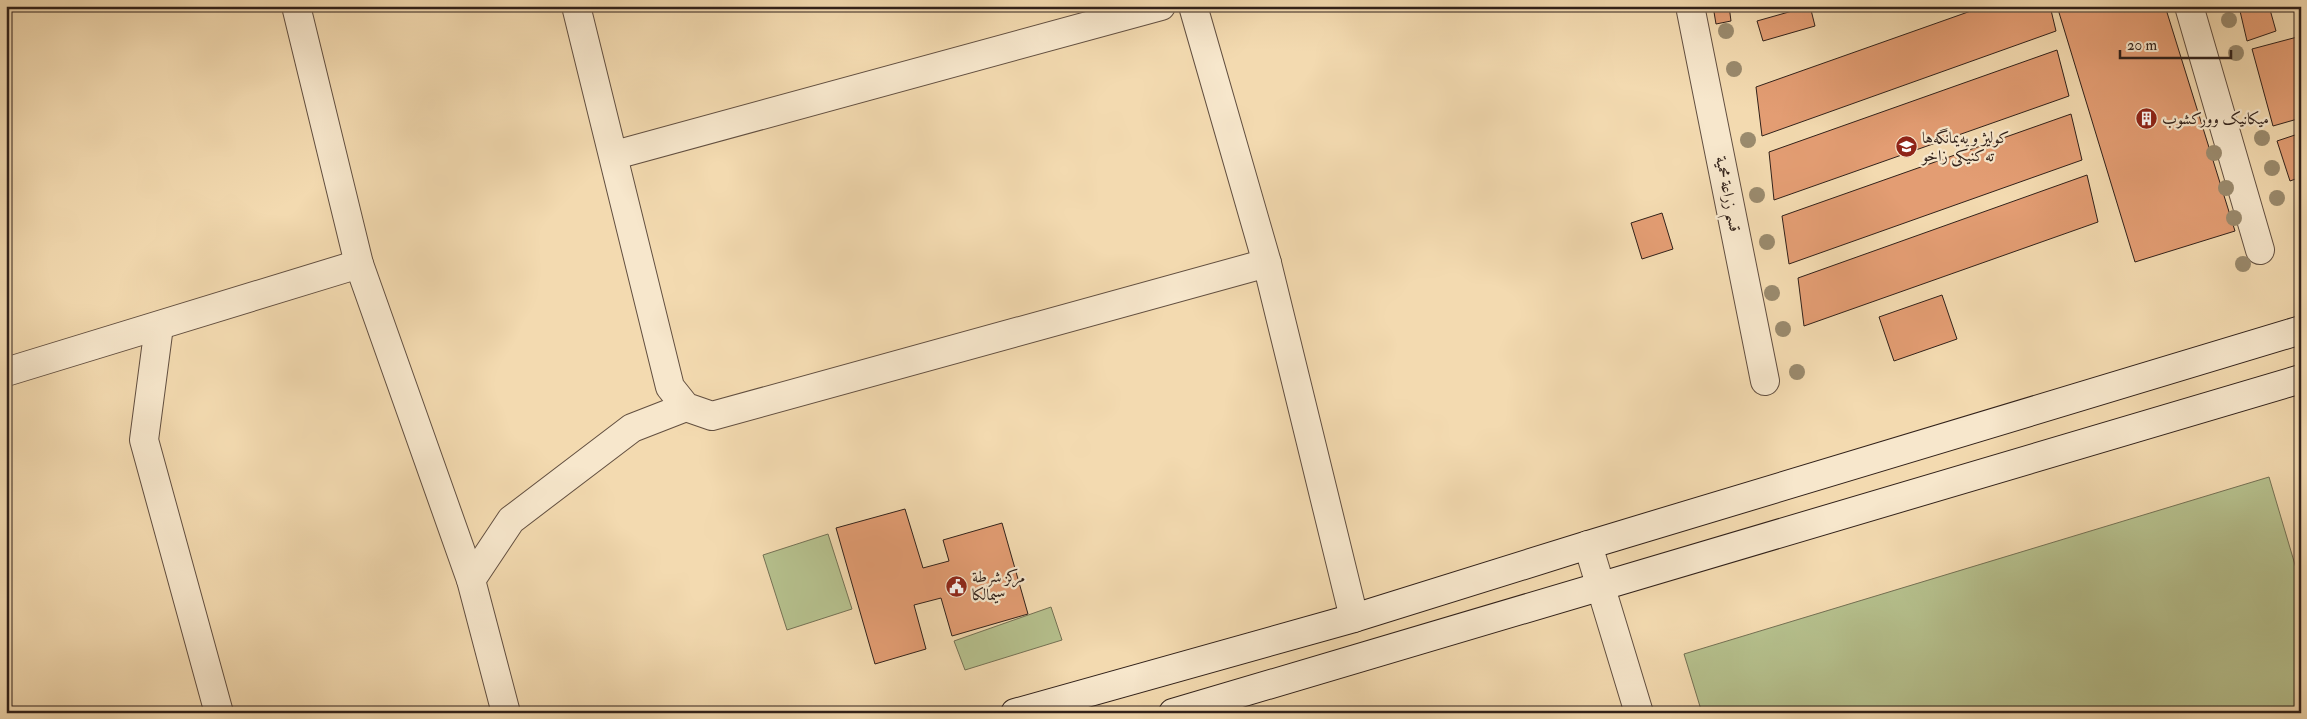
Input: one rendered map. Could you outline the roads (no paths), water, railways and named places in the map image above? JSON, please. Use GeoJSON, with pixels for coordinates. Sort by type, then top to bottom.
{"type":"FeatureCollection","features":[{"type":"Feature","properties":{"kind":"street"},"geometry":{"type":"LineString","coordinates":[[296,6],[359,264],[471,580],[506,713]]}},
{"type":"Feature","properties":{"kind":"street"},"geometry":{"type":"LineString","coordinates":[[576,6],[670,387],[686,406],[712,416],[1267,263]]}},
{"type":"Feature","properties":{"kind":"street"},"geometry":{"type":"LineString","coordinates":[[614,155],[1161,6]]}},
{"type":"Feature","properties":{"kind":"street"},"geometry":{"type":"LineString","coordinates":[[1193,6],[1267,263],[1354,618]]}},
{"type":"Feature","properties":{"kind":"street","name":"قسم زراعة محمية"},"geometry":{"type":"LineString","coordinates":[[1690,6],[1765,381]]}},
{"type":"Feature","properties":{"kind":"street"},"geometry":{"type":"LineString","coordinates":[[2189,6],[2260,250]]}},
{"type":"Feature","properties":{"kind":"street"},"geometry":{"type":"LineString","coordinates":[[6,372],[359,264]]}},
{"type":"Feature","properties":{"kind":"street"},"geometry":{"type":"LineString","coordinates":[[159,326],[144,440],[220,713]]}},
{"type":"Feature","properties":{"kind":"street"},"geometry":{"type":"LineString","coordinates":[[1015,713],[1354,618],[1588,545],[2301,330]]}},
{"type":"Feature","properties":{"kind":"street"},"geometry":{"type":"LineString","coordinates":[[1173,713],[1600,585],[2301,379]]}},
{"type":"Feature","properties":{"kind":"street"},"geometry":{"type":"LineString","coordinates":[[471,580],[511,520],[632,428],[686,406]]}},
{"type":"Feature","properties":{"kind":"street"},"geometry":{"type":"LineString","coordinates":[[1588,545],[1639,713]]}},
{"type":"Feature","properties":{"kind":"place","name":"میکانیک وورکشوب"},"geometry":{"type":"Point","coordinates":[2146,119]}},
{"type":"Feature","properties":{"kind":"place","name":"كوليژ و په‌يمانگه‌ها ته‌كنيكى زاخو"},"geometry":{"type":"Point","coordinates":[1906,147]}},
{"type":"Feature","properties":{"kind":"place","name":"مركز شرطة سيمالكا"},"geometry":{"type":"Point","coordinates":[956,586]}}]}
